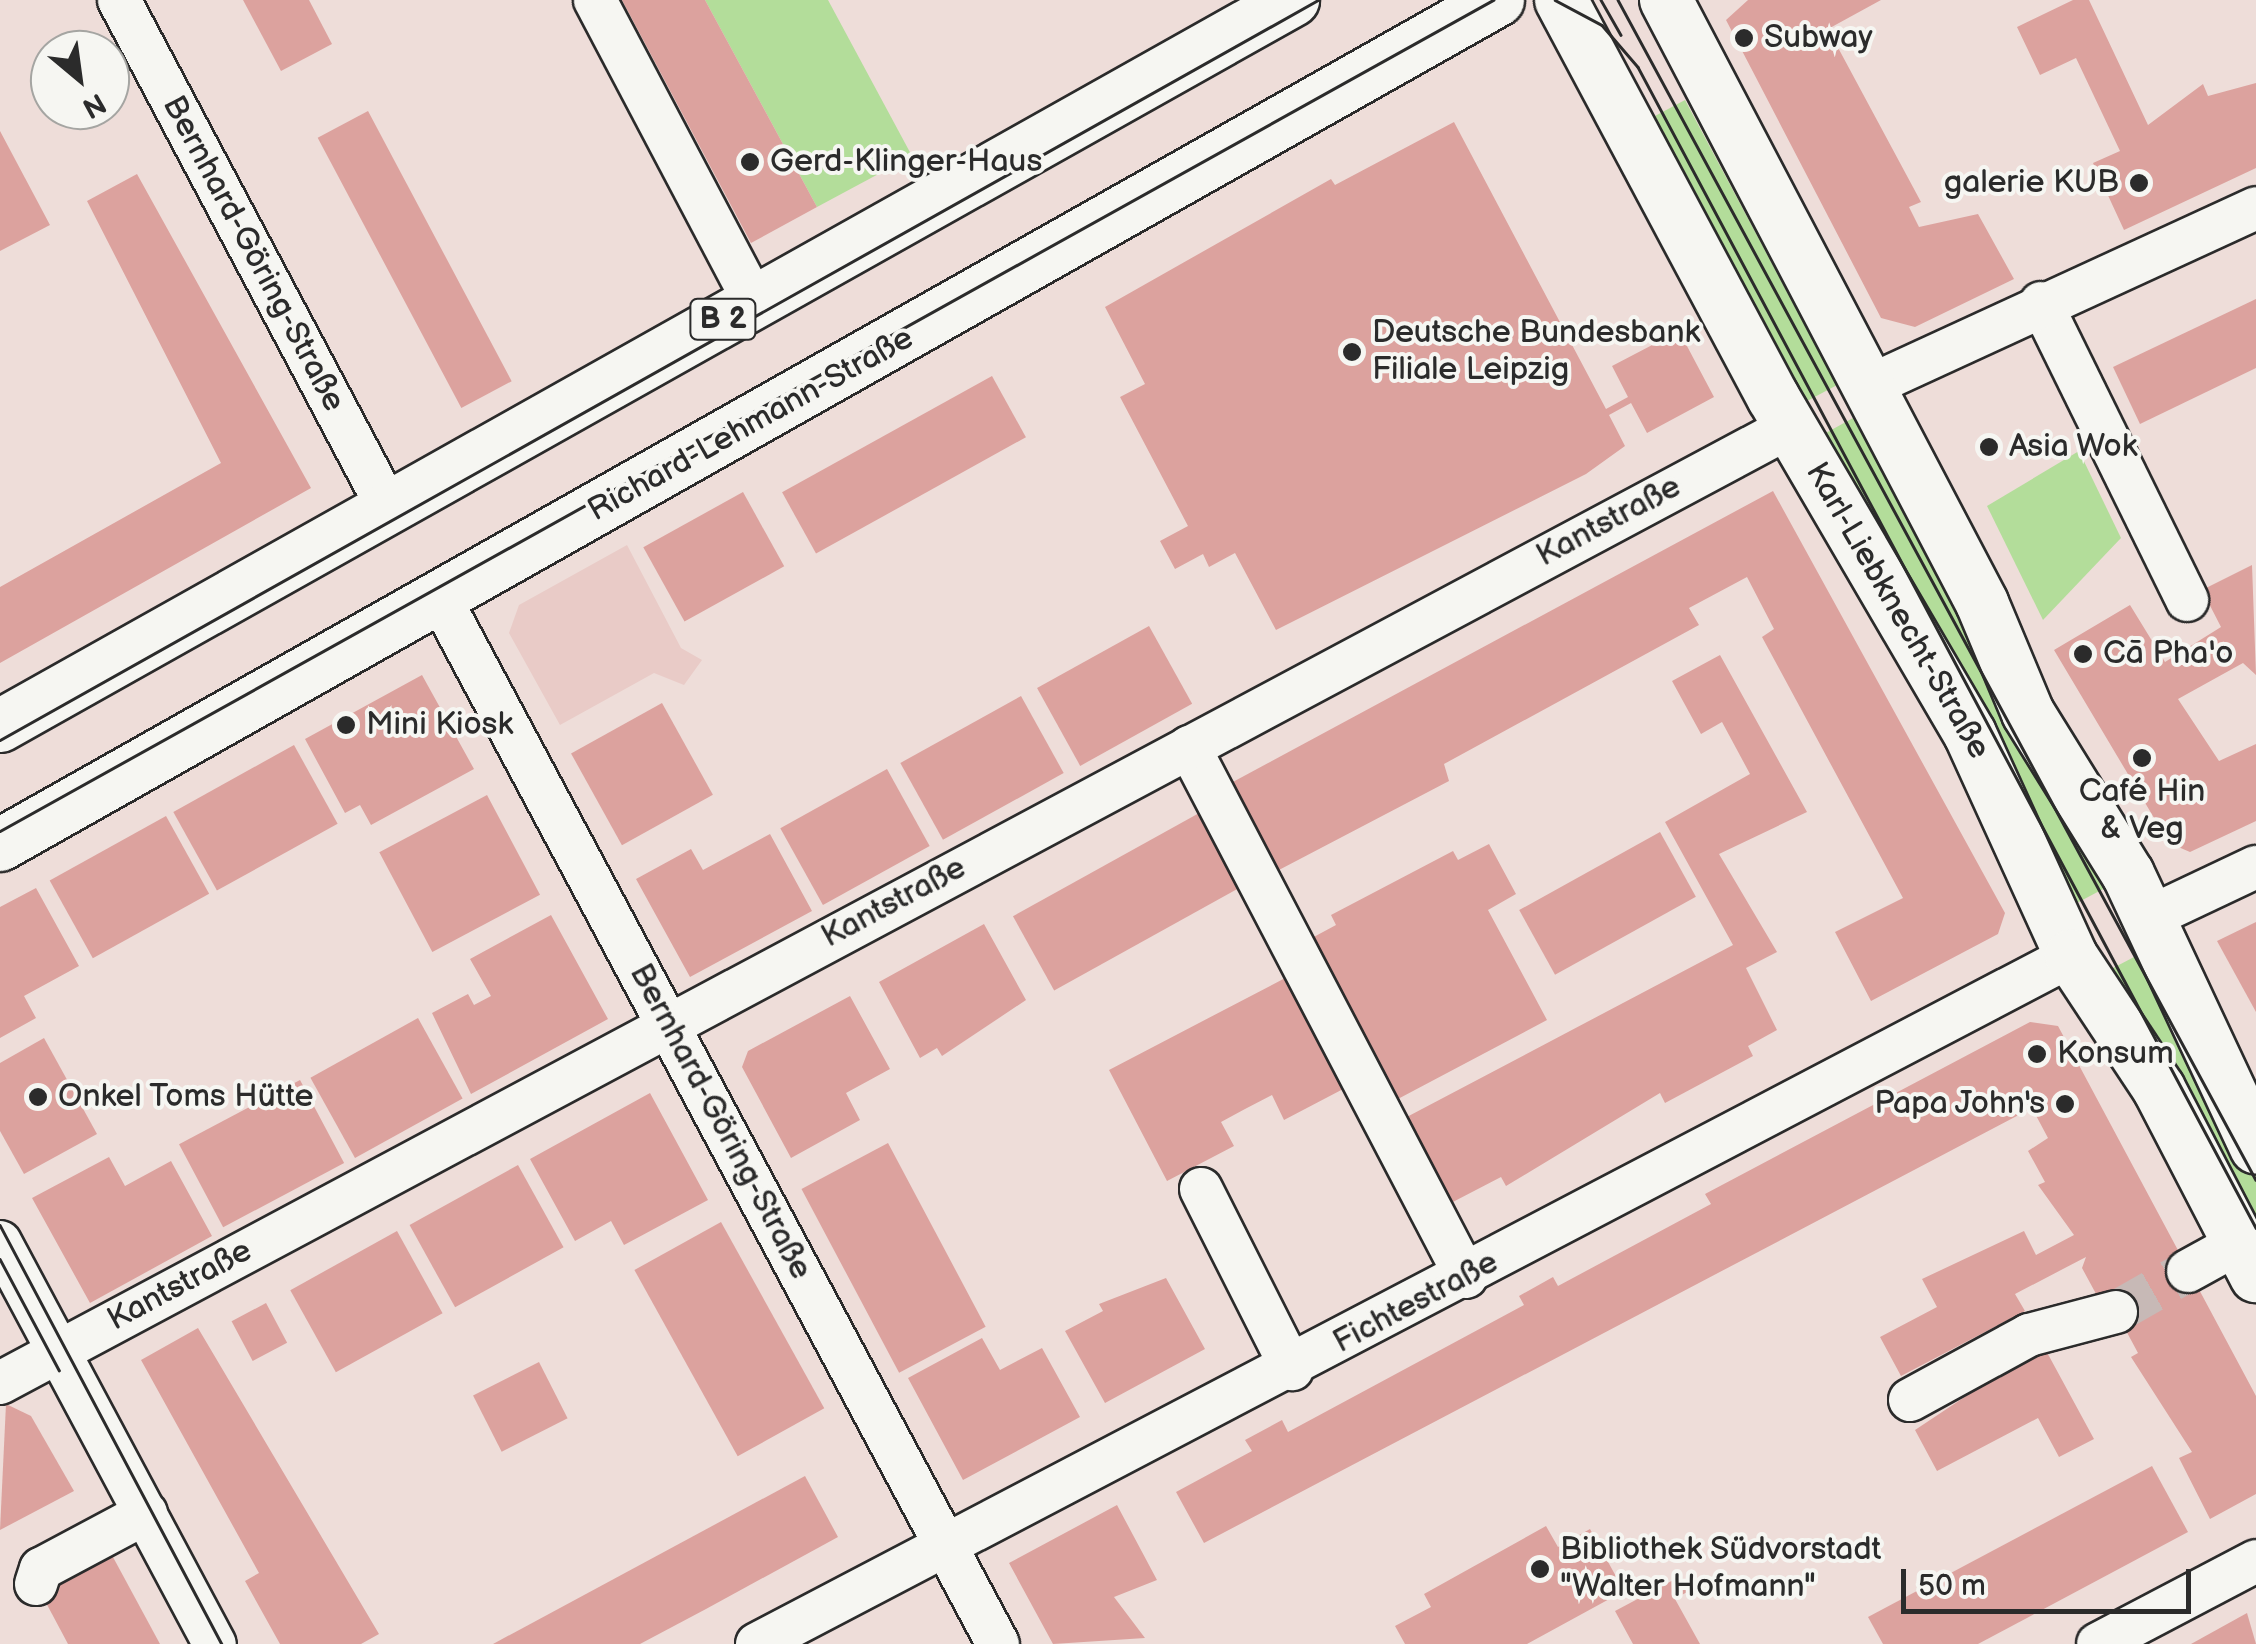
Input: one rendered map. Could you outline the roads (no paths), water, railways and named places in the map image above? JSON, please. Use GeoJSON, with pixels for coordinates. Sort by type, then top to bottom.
{"type":"FeatureCollection","features":[{"type":"Feature","properties":{"kind":"main road","name":"B 2"},"geometry":{"type":"LineString","coordinates":[[0,726],[1292,0]]}},
{"type":"Feature","properties":{"kind":"main road","name":"Richard-Lehmann-Straße"},"geometry":{"type":"LineString","coordinates":[[0,845],[441,600],[1498,0]]}},
{"type":"Feature","properties":{"kind":"main road","name":"Karl-Liebknecht-Straße"},"geometry":{"type":"LineString","coordinates":[[1561,0],[1790,427],[1970,734],[2071,956],[2159,1089],[2248,1260]]}},
{"type":"Feature","properties":{"kind":"main road","name":"Karl-Liebknecht-Straße"},"geometry":{"type":"LineString","coordinates":[[1666,0],[1864,388],[1982,603],[2052,758],[2150,917],[2256,1147]]}},
{"type":"Feature","properties":{"kind":"street","name":"Bernhard-Göring-Straße"},"geometry":{"type":"LineString","coordinates":[[119,0],[388,508]]}},
{"type":"Feature","properties":{"kind":"street"},"geometry":{"type":"LineString","coordinates":[[595,0],[754,302]]}},
{"type":"Feature","properties":{"kind":"street"},"geometry":{"type":"LineString","coordinates":[[1387,66],[1468,0]]}},
{"type":"Feature","properties":{"kind":"street"},"geometry":{"type":"LineString","coordinates":[[1864,388],[2041,303],[2256,208]]}},
{"type":"Feature","properties":{"kind":"street"},"geometry":{"type":"LineString","coordinates":[[2041,303],[2187,600]]}},
{"type":"Feature","properties":{"kind":"street","name":"Kantstraße"},"geometry":{"type":"LineString","coordinates":[[0,1383],[1790,427]]}},
{"type":"Feature","properties":{"kind":"street","name":"Bernhard-Göring-Straße"},"geometry":{"type":"LineString","coordinates":[[441,600],[998,1644]]}},
{"type":"Feature","properties":{"kind":"street"},"geometry":{"type":"LineString","coordinates":[[1189,747],[1466,1277]]}},
{"type":"Feature","properties":{"kind":"street"},"geometry":{"type":"LineString","coordinates":[[2150,917],[2256,868]]}},
{"type":"Feature","properties":{"kind":"street","name":"Fichtestraße"},"geometry":{"type":"LineString","coordinates":[[757,1644],[1292,1369],[2071,956]]}},
{"type":"Feature","properties":{"kind":"street"},"geometry":{"type":"LineString","coordinates":[[1201,1189],[1292,1369]]}},
{"type":"Feature","properties":{"kind":"street"},"geometry":{"type":"LineString","coordinates":[[0,1242],[215,1644]]}},
{"type":"Feature","properties":{"kind":"street"},"geometry":{"type":"LineString","coordinates":[[2188,1272],[2248,1260]]}},
{"type":"Feature","properties":{"kind":"street"},"geometry":{"type":"LineString","coordinates":[[1910,1400],[2029,1334],[2116,1312]]}},
{"type":"Feature","properties":{"kind":"street"},"geometry":{"type":"LineString","coordinates":[[36,1584],[41,1569],[146,1513]]}},
{"type":"Feature","properties":{"kind":"street"},"geometry":{"type":"LineString","coordinates":[[2098,1644],[2256,1561]]}},
{"type":"Feature","properties":{"kind":"tunnel"},"geometry":{"type":"LineString","coordinates":[[2116,1312],[2188,1271]]}},
{"type":"Feature","properties":{"kind":"tram line"},"geometry":{"type":"LineString","coordinates":[[0,740],[1318,0]]}},
{"type":"Feature","properties":{"kind":"tram line"},"geometry":{"type":"LineString","coordinates":[[0,831],[1493,0]]}},
{"type":"Feature","properties":{"kind":"tram line"},"geometry":{"type":"LineString","coordinates":[[1555,0],[1602,25],[1638,67],[2256,1228]]}},
{"type":"Feature","properties":{"kind":"tram line"},"geometry":{"type":"LineString","coordinates":[[1601,0],[1621,35]]}},
{"type":"Feature","properties":{"kind":"tram line"},"geometry":{"type":"LineString","coordinates":[[1618,0],[2256,1180]]}},
{"type":"Feature","properties":{"kind":"tram line"},"geometry":{"type":"LineString","coordinates":[[0,1225],[222,1644]]}},
{"type":"Feature","properties":{"kind":"tram line"},"geometry":{"type":"LineString","coordinates":[[0,1259],[59,1370]]}},
{"type":"Feature","properties":{"kind":"place","name":"Subway"},"geometry":{"type":"Point","coordinates":[1744,38]}},
{"type":"Feature","properties":{"kind":"place","name":"Gerd-Klinger-Haus"},"geometry":{"type":"Point","coordinates":[750,162]}},
{"type":"Feature","properties":{"kind":"place","name":"galerie KUB"},"geometry":{"type":"Point","coordinates":[2139,183]}},
{"type":"Feature","properties":{"kind":"place","name":"Deutsche Bundesbank Filiale Leipzig"},"geometry":{"type":"Point","coordinates":[1352,352]}},
{"type":"Feature","properties":{"kind":"place","name":"Asia Wok"},"geometry":{"type":"Point","coordinates":[1989,447]}},
{"type":"Feature","properties":{"kind":"place","name":"Cā Pha'o"},"geometry":{"type":"Point","coordinates":[2083,654]}},
{"type":"Feature","properties":{"kind":"place","name":"Mini Kiosk"},"geometry":{"type":"Point","coordinates":[346,725]}},
{"type":"Feature","properties":{"kind":"place","name":"Café Hin & Veg"},"geometry":{"type":"Point","coordinates":[2142,758]}},
{"type":"Feature","properties":{"kind":"place","name":"Konsum"},"geometry":{"type":"Point","coordinates":[2037,1054]}},
{"type":"Feature","properties":{"kind":"place","name":"Onkel Toms Hütte"},"geometry":{"type":"Point","coordinates":[38,1097]}},
{"type":"Feature","properties":{"kind":"place","name":"Papa John's"},"geometry":{"type":"Point","coordinates":[2065,1104]}},
{"type":"Feature","properties":{"kind":"place","name":"Bibliothek Südvorstadt \"Walter Hofmann\""},"geometry":{"type":"Point","coordinates":[1540,1569]}}]}
